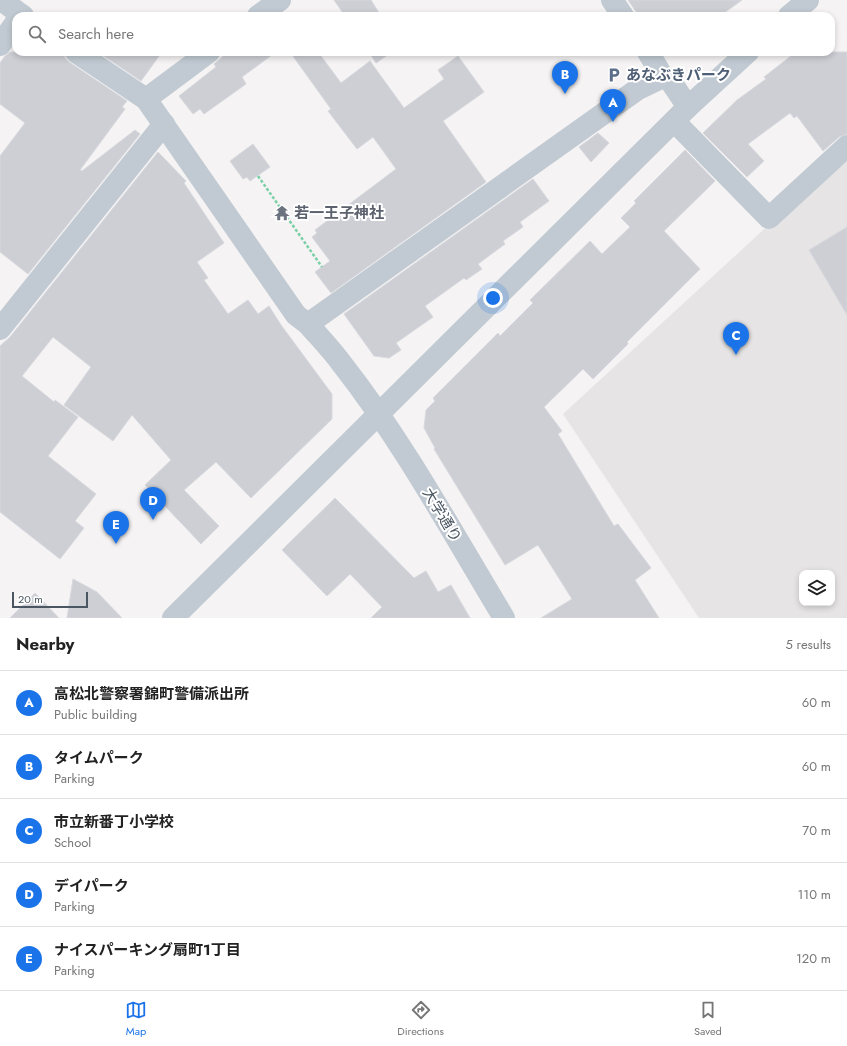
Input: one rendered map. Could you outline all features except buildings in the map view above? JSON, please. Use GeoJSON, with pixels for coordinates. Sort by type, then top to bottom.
{"type":"FeatureCollection","features":[{"type":"Feature","properties":{"kind":"street"},"geometry":{"type":"LineString","coordinates":[[1,0],[14,12]]}},
{"type":"Feature","properties":{"kind":"street"},"geometry":{"type":"LineString","coordinates":[[264,12],[280,0]]}},
{"type":"Feature","properties":{"kind":"street"},"geometry":{"type":"LineString","coordinates":[[612,0],[620,12]]}},
{"type":"Feature","properties":{"kind":"street"},"geometry":{"type":"LineString","coordinates":[[794,12],[808,0]]}},
{"type":"Feature","properties":{"kind":"street"},"geometry":{"type":"LineString","coordinates":[[0,45],[12,28]]}},
{"type":"Feature","properties":{"kind":"street"},"geometry":{"type":"LineString","coordinates":[[82,56],[146,99],[204,56]]}},
{"type":"Feature","properties":{"kind":"street"},"geometry":{"type":"LineString","coordinates":[[650,56],[663,76],[669,79],[681,114],[768,218],[847,146]]}},
{"type":"Feature","properties":{"kind":"street"},"geometry":{"type":"LineString","coordinates":[[173,618],[681,114],[744,56]]}},
{"type":"Feature","properties":{"kind":"street"},"geometry":{"type":"LineString","coordinates":[[308,324],[626,97],[663,76]]}},
{"type":"Feature","properties":{"kind":"street","name":"大学通り"},"geometry":{"type":"LineString","coordinates":[[146,99],[296,315],[308,324],[341,362],[378,414],[411,464],[504,618]]}},
{"type":"Feature","properties":{"kind":"street"},"geometry":{"type":"LineString","coordinates":[[0,329],[164,124]]}},
{"type":"Feature","properties":{"kind":"path"},"geometry":{"type":"LineString","coordinates":[[258,176],[322,267]]}},
{"type":"Feature","properties":{"kind":"shaded area"},"geometry":{"type":"Polygon","coordinates":[[[847,153],[847,618],[699,618],[563,414],[847,153]]]}},
{"type":"Feature","properties":{"kind":"place","name":"あなぶきパーク"},"geometry":{"type":"Point","coordinates":[614,75]}},
{"type":"Feature","properties":{"kind":"place","name":"タイムパーク"},"geometry":{"type":"Point","coordinates":[565,94]}},
{"type":"Feature","properties":{"kind":"place","name":"高松北警察署錦町警備派出所"},"geometry":{"type":"Point","coordinates":[613,122]}},
{"type":"Feature","properties":{"kind":"place","name":"若一王子神社"},"geometry":{"type":"Point","coordinates":[282,213]}},
{"type":"Feature","properties":{"kind":"place","name":"市立新番丁小学校"},"geometry":{"type":"Point","coordinates":[736,355]}},
{"type":"Feature","properties":{"kind":"place","name":"デイパーク"},"geometry":{"type":"Point","coordinates":[153,520]}},
{"type":"Feature","properties":{"kind":"place","name":"ナイスパーキング扇町1丁目"},"geometry":{"type":"Point","coordinates":[116,544]}}]}
